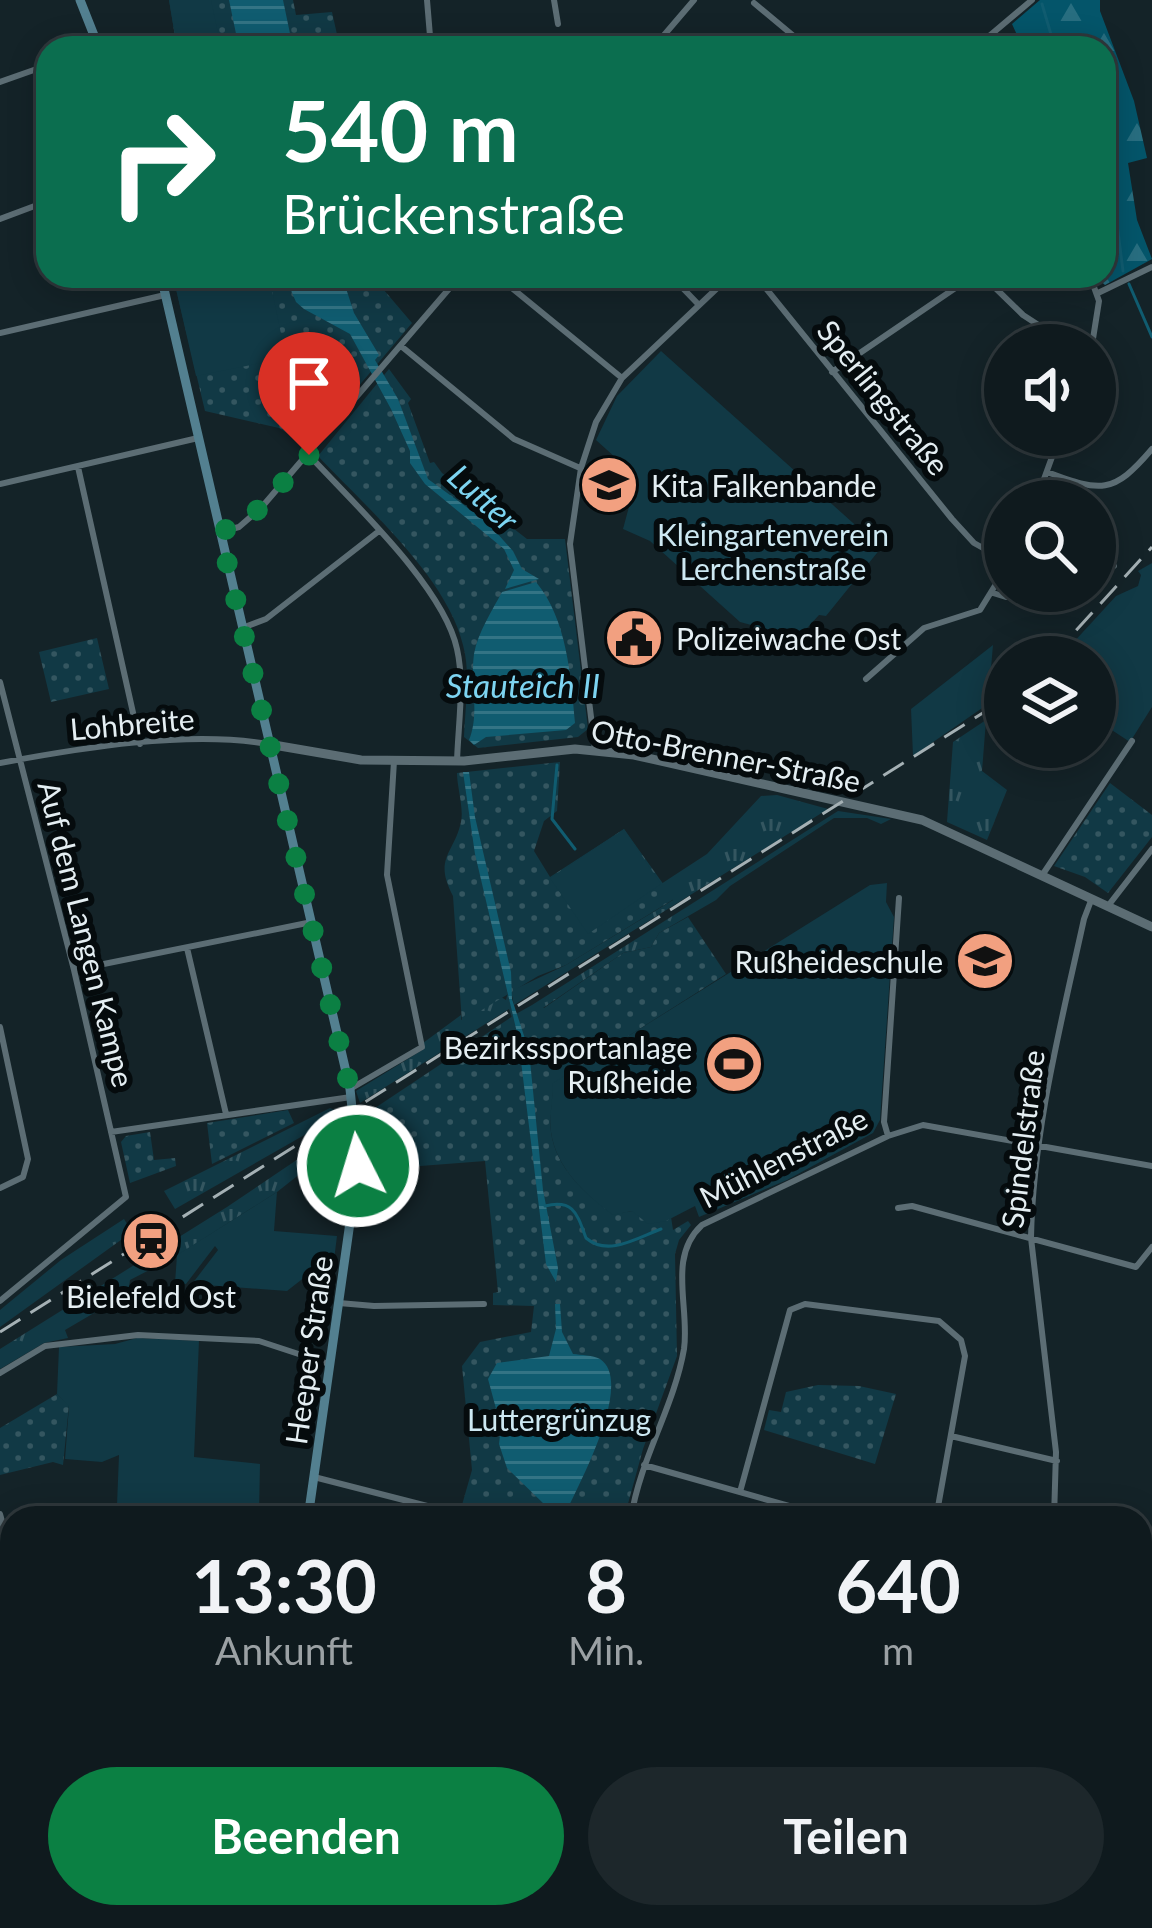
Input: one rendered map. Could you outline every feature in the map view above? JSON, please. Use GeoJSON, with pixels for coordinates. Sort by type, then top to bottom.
{"type":"FeatureCollection","features":[{"type":"Feature","properties":{"kind":"main road"},"geometry":{"type":"LineString","coordinates":[[80,0],[93,36]]}},
{"type":"Feature","properties":{"kind":"main road","name":"Heeper Straße"},"geometry":{"type":"LineString","coordinates":[[164,288],[350,1093],[358,1165],[310,1506]]}},
{"type":"Feature","properties":{"kind":"street"},"geometry":{"type":"LineString","coordinates":[[427,0],[430,36]]}},
{"type":"Feature","properties":{"kind":"street"},"geometry":{"type":"LineString","coordinates":[[554,0],[558,24]]}},
{"type":"Feature","properties":{"kind":"street"},"geometry":{"type":"LineString","coordinates":[[663,36],[694,0]]}},
{"type":"Feature","properties":{"kind":"street"},"geometry":{"type":"LineString","coordinates":[[989,36],[1032,0]]}},
{"type":"Feature","properties":{"kind":"street"},"geometry":{"type":"LineString","coordinates":[[754,3],[794,36]]}},
{"type":"Feature","properties":{"kind":"street"},"geometry":{"type":"LineString","coordinates":[[0,82],[36,68]]}},
{"type":"Feature","properties":{"kind":"street"},"geometry":{"type":"LineString","coordinates":[[0,219],[36,206]]}},
{"type":"Feature","properties":{"kind":"street"},"geometry":{"type":"LineString","coordinates":[[1116,284],[1152,267]]}},
{"type":"Feature","properties":{"kind":"street"},"geometry":{"type":"LineString","coordinates":[[220,532],[249,519],[450,288]]}},
{"type":"Feature","properties":{"kind":"street"},"geometry":{"type":"LineString","coordinates":[[512,288],[622,378]]}},
{"type":"Feature","properties":{"kind":"street"},"geometry":{"type":"LineString","coordinates":[[683,288],[699,305]]}},
{"type":"Feature","properties":{"kind":"street"},"geometry":{"type":"LineString","coordinates":[[595,750],[570,544],[581,468],[602,410],[622,378],[717,288]]}},
{"type":"Feature","properties":{"kind":"street","name":"Sperlingstraße"},"geometry":{"type":"LineString","coordinates":[[766,288],[963,531],[984,547]]}},
{"type":"Feature","properties":{"kind":"street"},"geometry":{"type":"LineString","coordinates":[[832,372],[955,288]]}},
{"type":"Feature","properties":{"kind":"street"},"geometry":{"type":"LineString","coordinates":[[995,288],[1037,324]]}},
{"type":"Feature","properties":{"kind":"street"},"geometry":{"type":"LineString","coordinates":[[1096,288],[1097,324]]}},
{"type":"Feature","properties":{"kind":"street"},"geometry":{"type":"LineString","coordinates":[[1098,293],[1108,288]]}},
{"type":"Feature","properties":{"kind":"street"},"geometry":{"type":"LineString","coordinates":[[0,333],[165,295]]}},
{"type":"Feature","properties":{"kind":"street"},"geometry":{"type":"LineString","coordinates":[[401,346],[502,431],[581,468]]}},
{"type":"Feature","properties":{"kind":"street"},"geometry":{"type":"LineString","coordinates":[[0,484],[198,438]]}},
{"type":"Feature","properties":{"kind":"street"},"geometry":{"type":"LineString","coordinates":[[1047,472],[1090,487],[1109,487],[1133,472],[1152,449]]}},
{"type":"Feature","properties":{"kind":"street"},"geometry":{"type":"LineString","coordinates":[[309,455],[428,590],[456,643],[460,668],[457,762]]}},
{"type":"Feature","properties":{"kind":"street"},"geometry":{"type":"LineString","coordinates":[[1044,480],[1053,456]]}},
{"type":"Feature","properties":{"kind":"street"},"geometry":{"type":"LineString","coordinates":[[78,466],[140,744]]}},
{"type":"Feature","properties":{"kind":"street"},"geometry":{"type":"LineString","coordinates":[[242,628],[266,619],[379,531]]}},
{"type":"Feature","properties":{"kind":"street"},"geometry":{"type":"LineString","coordinates":[[866,679],[925,628],[974,614],[984,603]]}},
{"type":"Feature","properties":{"kind":"street","name":"Auf dem Langen Kampe"},"geometry":{"type":"LineString","coordinates":[[0,682],[74,970],[125,1197],[0,1301]]}},
{"type":"Feature","properties":{"kind":"street","name":"Lohbreite"},"geometry":{"type":"LineString","coordinates":[[0,763],[140,744],[224,739],[268,744]]}},
{"type":"Feature","properties":{"kind":"street"},"geometry":{"type":"LineString","coordinates":[[1043,874],[1132,741]]}},
{"type":"Feature","properties":{"kind":"street","name":"Otto-Brenner-Straße"},"geometry":{"type":"LineString","coordinates":[[268,744],[351,760],[457,762],[595,750],[634,755],[911,817],[1152,926]]}},
{"type":"Feature","properties":{"kind":"street"},"geometry":{"type":"LineString","coordinates":[[111,1132],[350,1093],[422,1047],[387,875],[394,761]]}},
{"type":"Feature","properties":{"kind":"street"},"geometry":{"type":"LineString","coordinates":[[1108,906],[1152,849]]}},
{"type":"Feature","properties":{"kind":"street","name":"Mühlenstraße"},"geometry":{"type":"LineString","coordinates":[[634,1506],[683,1350],[683,1257],[693,1234],[702,1225],[888,1136],[884,1122],[899,898]]}},
{"type":"Feature","properties":{"kind":"street","name":"Spindelstraße"},"geometry":{"type":"LineString","coordinates":[[1055,1506],[1057,1461],[1031,1238],[1039,1144],[1092,898]]}},
{"type":"Feature","properties":{"kind":"street"},"geometry":{"type":"LineString","coordinates":[[74,970],[311,922]]}},
{"type":"Feature","properties":{"kind":"street"},"geometry":{"type":"LineString","coordinates":[[187,947],[226,1114]]}},
{"type":"Feature","properties":{"kind":"street"},"geometry":{"type":"LineString","coordinates":[[0,1027],[28,1159],[22,1177],[0,1188]]}},
{"type":"Feature","properties":{"kind":"street"},"geometry":{"type":"LineString","coordinates":[[888,1136],[935,1125],[1152,1166]]}},
{"type":"Feature","properties":{"kind":"street"},"geometry":{"type":"LineString","coordinates":[[898,1208],[912,1207],[1136,1267],[1152,1247]]}},
{"type":"Feature","properties":{"kind":"street"},"geometry":{"type":"LineString","coordinates":[[339,1303],[484,1304]]}},
{"type":"Feature","properties":{"kind":"street"},"geometry":{"type":"LineString","coordinates":[[740,1492],[787,1316],[796,1306],[916,1318],[948,1326],[961,1340],[965,1356],[938,1506]]}},
{"type":"Feature","properties":{"kind":"street"},"geometry":{"type":"LineString","coordinates":[[0,1373],[45,1346],[138,1335],[259,1341],[329,1364]]}},
{"type":"Feature","properties":{"kind":"street"},"geometry":{"type":"LineString","coordinates":[[951,1436],[1057,1461]]}},
{"type":"Feature","properties":{"kind":"street"},"geometry":{"type":"LineString","coordinates":[[644,1465],[790,1506]]}},
{"type":"Feature","properties":{"kind":"street"},"geometry":{"type":"LineString","coordinates":[[314,1477],[427,1506]]}},
{"type":"Feature","properties":{"kind":"green space"},"geometry":{"type":"Polygon","coordinates":[[[169,0],[293,0],[296,15],[332,12],[337,36],[175,36],[169,0]]]}},
{"type":"Feature","properties":{"kind":"green space"},"geometry":{"type":"Polygon","coordinates":[[[169,0],[211,0],[218,36],[175,36],[169,0]]]}},
{"type":"Feature","properties":{"kind":"green space"},"geometry":{"type":"Polygon","coordinates":[[[1040,0],[1100,0],[1109,36],[1018,36],[1012,24],[1040,0]]]}},
{"type":"Feature","properties":{"kind":"green space"},"geometry":{"type":"Polygon","coordinates":[[[1116,53],[1134,101],[1147,158],[1128,163],[1137,220],[1152,259],[1116,279],[1116,53]]]}},
{"type":"Feature","properties":{"kind":"green space"},"geometry":{"type":"Polygon","coordinates":[[[176,288],[382,288],[412,323],[308,446],[279,428],[205,411],[176,288]]]}},
{"type":"Feature","properties":{"kind":"green space"},"geometry":{"type":"Polygon","coordinates":[[[176,288],[271,288],[286,358],[196,376],[176,288]]]}},
{"type":"Feature","properties":{"kind":"green space","name":"Kleingartenverein Lerchenstraße"},"geometry":{"type":"Polygon","coordinates":[[[661,351],[881,548],[826,616],[819,615],[798,638],[740,622],[650,541],[623,529],[637,477],[596,440],[617,396],[661,351]]]}},
{"type":"Feature","properties":{"kind":"green space"},"geometry":{"type":"Polygon","coordinates":[[[389,369],[411,399],[408,403],[430,463],[527,539],[565,539],[588,729],[578,737],[478,748],[464,737],[467,667],[454,619],[402,544],[318,456],[389,369]]]}},
{"type":"Feature","properties":{"kind":"green space"},"geometry":{"type":"Polygon","coordinates":[[[1152,563],[1152,707],[1130,742],[1116,733],[1116,636],[1079,636],[1101,612],[1116,612],[1116,596],[1138,586],[1138,571],[1152,563]]]}},
{"type":"Feature","properties":{"kind":"green space"},"geometry":{"type":"Polygon","coordinates":[[[97,638],[109,689],[51,702],[39,652],[97,638]]]}},
{"type":"Feature","properties":{"kind":"green space"},"geometry":{"type":"Polygon","coordinates":[[[984,652],[984,707],[913,756],[911,709],[984,652]]]}},
{"type":"Feature","properties":{"kind":"green space"},"geometry":{"type":"Polygon","coordinates":[[[984,721],[982,771],[1007,790],[987,840],[947,822],[953,742],[984,721]]]}},
{"type":"Feature","properties":{"kind":"green space"},"geometry":{"type":"Polygon","coordinates":[[[560,762],[557,811],[544,821],[534,851],[550,877],[624,829],[674,899],[462,1022],[453,896],[445,873],[462,816],[457,773],[560,762]]]}},
{"type":"Feature","properties":{"kind":"green space"},"geometry":{"type":"Polygon","coordinates":[[[1110,783],[1152,815],[1152,837],[1108,893],[1085,877],[1054,866],[1110,783]]]}},
{"type":"Feature","properties":{"kind":"green space"},"geometry":{"type":"Polygon","coordinates":[[[777,795],[828,809],[514,1005],[511,991],[566,965],[673,900],[661,884],[707,854],[761,796],[777,795]]]}},
{"type":"Feature","properties":{"kind":"green space"},"geometry":{"type":"Polygon","coordinates":[[[838,811],[891,819],[881,824],[867,818],[834,818],[716,900],[659,933],[651,947],[623,953],[543,1008],[533,1008],[532,1005],[838,811]]]}},
{"type":"Feature","properties":{"kind":"green space"},"geometry":{"type":"Polygon","coordinates":[[[624,829],[661,884],[588,934],[550,878],[624,829]]]}},
{"type":"Feature","properties":{"kind":"green space","name":"Bezirkssportanlage Rußheide"},"geometry":{"type":"Polygon","coordinates":[[[887,883],[886,902],[894,917],[880,1120],[873,1133],[787,1180],[699,1217],[695,1206],[666,1221],[648,1224],[632,1211],[613,1215],[582,1189],[565,1169],[554,1145],[553,1083],[870,885],[887,883]]]}},
{"type":"Feature","properties":{"kind":"green space","name":"Luttergrünzug"},"geometry":{"type":"Polygon","coordinates":[[[688,917],[726,974],[553,1084],[554,1145],[582,1189],[613,1214],[632,1211],[671,1217],[673,1230],[688,1221],[691,1225],[675,1254],[677,1356],[627,1506],[462,1505],[472,1470],[462,1366],[480,1342],[531,1332],[534,1306],[493,1305],[493,1293],[498,1292],[485,1161],[368,1170],[363,1116],[516,1014],[532,1005],[544,1008],[623,953],[651,947],[659,933],[688,917]]]}},
{"type":"Feature","properties":{"kind":"green space"},"geometry":{"type":"Polygon","coordinates":[[[508,992],[517,1032],[509,1009],[360,1103],[356,1091],[424,1049],[423,1043],[461,1015],[461,1020],[501,997],[506,1000],[508,992]]]}},
{"type":"Feature","properties":{"kind":"green space"},"geometry":{"type":"Polygon","coordinates":[[[330,1108],[343,1113],[175,1209],[164,1191],[330,1108]]]}},
{"type":"Feature","properties":{"kind":"green space"},"geometry":{"type":"Polygon","coordinates":[[[288,1110],[294,1123],[212,1164],[207,1123],[288,1110]]]}},
{"type":"Feature","properties":{"kind":"green space"},"geometry":{"type":"Polygon","coordinates":[[[347,1126],[348,1162],[315,1162],[277,1192],[130,1280],[128,1293],[65,1330],[68,1338],[44,1343],[0,1369],[0,1349],[347,1126]]]}},
{"type":"Feature","properties":{"kind":"green space"},"geometry":{"type":"Polygon","coordinates":[[[150,1132],[154,1160],[175,1158],[176,1166],[130,1183],[121,1142],[126,1136],[150,1132]]]}},
{"type":"Feature","properties":{"kind":"green space"},"geometry":{"type":"Polygon","coordinates":[[[277,1192],[274,1231],[337,1236],[334,1260],[328,1259],[287,1291],[192,1284],[218,1250],[215,1246],[186,1284],[175,1283],[177,1255],[277,1192]]]}},
{"type":"Feature","properties":{"kind":"green space"},"geometry":{"type":"Polygon","coordinates":[[[124,1219],[132,1232],[0,1327],[0,1310],[61,1260],[124,1219]]]}},
{"type":"Feature","properties":{"kind":"green space"},"geometry":{"type":"Polygon","coordinates":[[[137,1338],[199,1341],[194,1457],[260,1464],[259,1506],[117,1505],[119,1455],[102,1462],[65,1459],[69,1406],[57,1394],[59,1347],[137,1338]]]}},
{"type":"Feature","properties":{"kind":"green space"},"geometry":{"type":"Polygon","coordinates":[[[818,1385],[859,1386],[896,1394],[875,1464],[764,1430],[769,1410],[781,1412],[786,1392],[818,1385]]]}},
{"type":"Feature","properties":{"kind":"green space"},"geometry":{"type":"Polygon","coordinates":[[[57,1394],[69,1405],[63,1465],[53,1462],[0,1475],[0,1428],[57,1394]]]}},
{"type":"Feature","properties":{"kind":"water"},"geometry":{"type":"Polygon","coordinates":[[[229,0],[283,0],[290,36],[236,36],[229,0]]]}},
{"type":"Feature","properties":{"kind":"water"},"geometry":{"type":"Polygon","coordinates":[[[290,288],[346,288],[354,313],[379,355],[375,360],[398,399],[428,479],[487,522],[522,569],[539,579],[505,589],[514,570],[504,549],[425,484],[410,463],[410,451],[391,409],[350,334],[296,302],[290,288]]]}},
{"type":"Feature","properties":{"kind":"water","name":"Stauteich II"},"geometry":{"type":"Polygon","coordinates":[[[536,582],[561,631],[575,723],[566,730],[486,737],[474,745],[469,740],[479,638],[502,592],[536,582]]]}},
{"type":"Feature","properties":{"kind":"water"},"geometry":{"type":"Polygon","coordinates":[[[463,772],[469,772],[511,972],[512,999],[529,1051],[543,1190],[558,1268],[556,1282],[546,1264],[518,1037],[475,854],[463,772]]]}},
{"type":"Feature","properties":{"kind":"water"},"geometry":{"type":"Polygon","coordinates":[[[555,1304],[560,1304],[562,1332],[573,1354],[600,1359],[609,1371],[611,1388],[602,1431],[569,1506],[545,1506],[507,1468],[488,1379],[497,1363],[549,1356],[556,1329],[555,1304]]]}},
{"type":"Feature","properties":{"kind":"waterway"},"geometry":{"type":"LineString","coordinates":[[1042,4],[1051,36]]}},
{"type":"Feature","properties":{"kind":"waterway"},"geometry":{"type":"LineString","coordinates":[[1116,216],[1123,271]]}},
{"type":"Feature","properties":{"kind":"waterway"},"geometry":{"type":"LineString","coordinates":[[1129,284],[1152,337]]}},
{"type":"Feature","properties":{"kind":"waterway"},"geometry":{"type":"LineString","coordinates":[[557,765],[552,819],[575,849]]}},
{"type":"Feature","properties":{"kind":"waterway"},"geometry":{"type":"LineString","coordinates":[[545,1206],[568,1207],[577,1215],[586,1238],[604,1246],[661,1229]]}},
{"type":"Feature","properties":{"kind":"railway"},"geometry":{"type":"LineString","coordinates":[[1071,636],[1152,547]]}},
{"type":"Feature","properties":{"kind":"railway"},"geometry":{"type":"LineString","coordinates":[[0,1332],[984,712]]}},
{"type":"Feature","properties":{"kind":"place","name":"Kita Falkenbande"},"geometry":{"type":"Point","coordinates":[609,485]}},
{"type":"Feature","properties":{"kind":"place","name":"Polizeiwache Ost"},"geometry":{"type":"Point","coordinates":[634,638]}},
{"type":"Feature","properties":{"kind":"place","name":"Rußheideschule"},"geometry":{"type":"Point","coordinates":[985,961]}},
{"type":"Feature","properties":{"kind":"place","name":"Bezirkssportanlage Rußheide"},"geometry":{"type":"Point","coordinates":[734,1064]}},
{"type":"Feature","properties":{"kind":"place","name":"Bielefeld Ost"},"geometry":{"type":"Point","coordinates":[151,1241]}},
{"type":"Feature","properties":{"kind":"route"},"geometry":{"type":"LineString","coordinates":[[309,455],[249,519],[220,532],[350,1089],[358,1166]]}},
{"type":"Feature","properties":{"kind":"water label","name":"Lutter"},"geometry":{"type":"Point","coordinates":[484,497]}}]}
